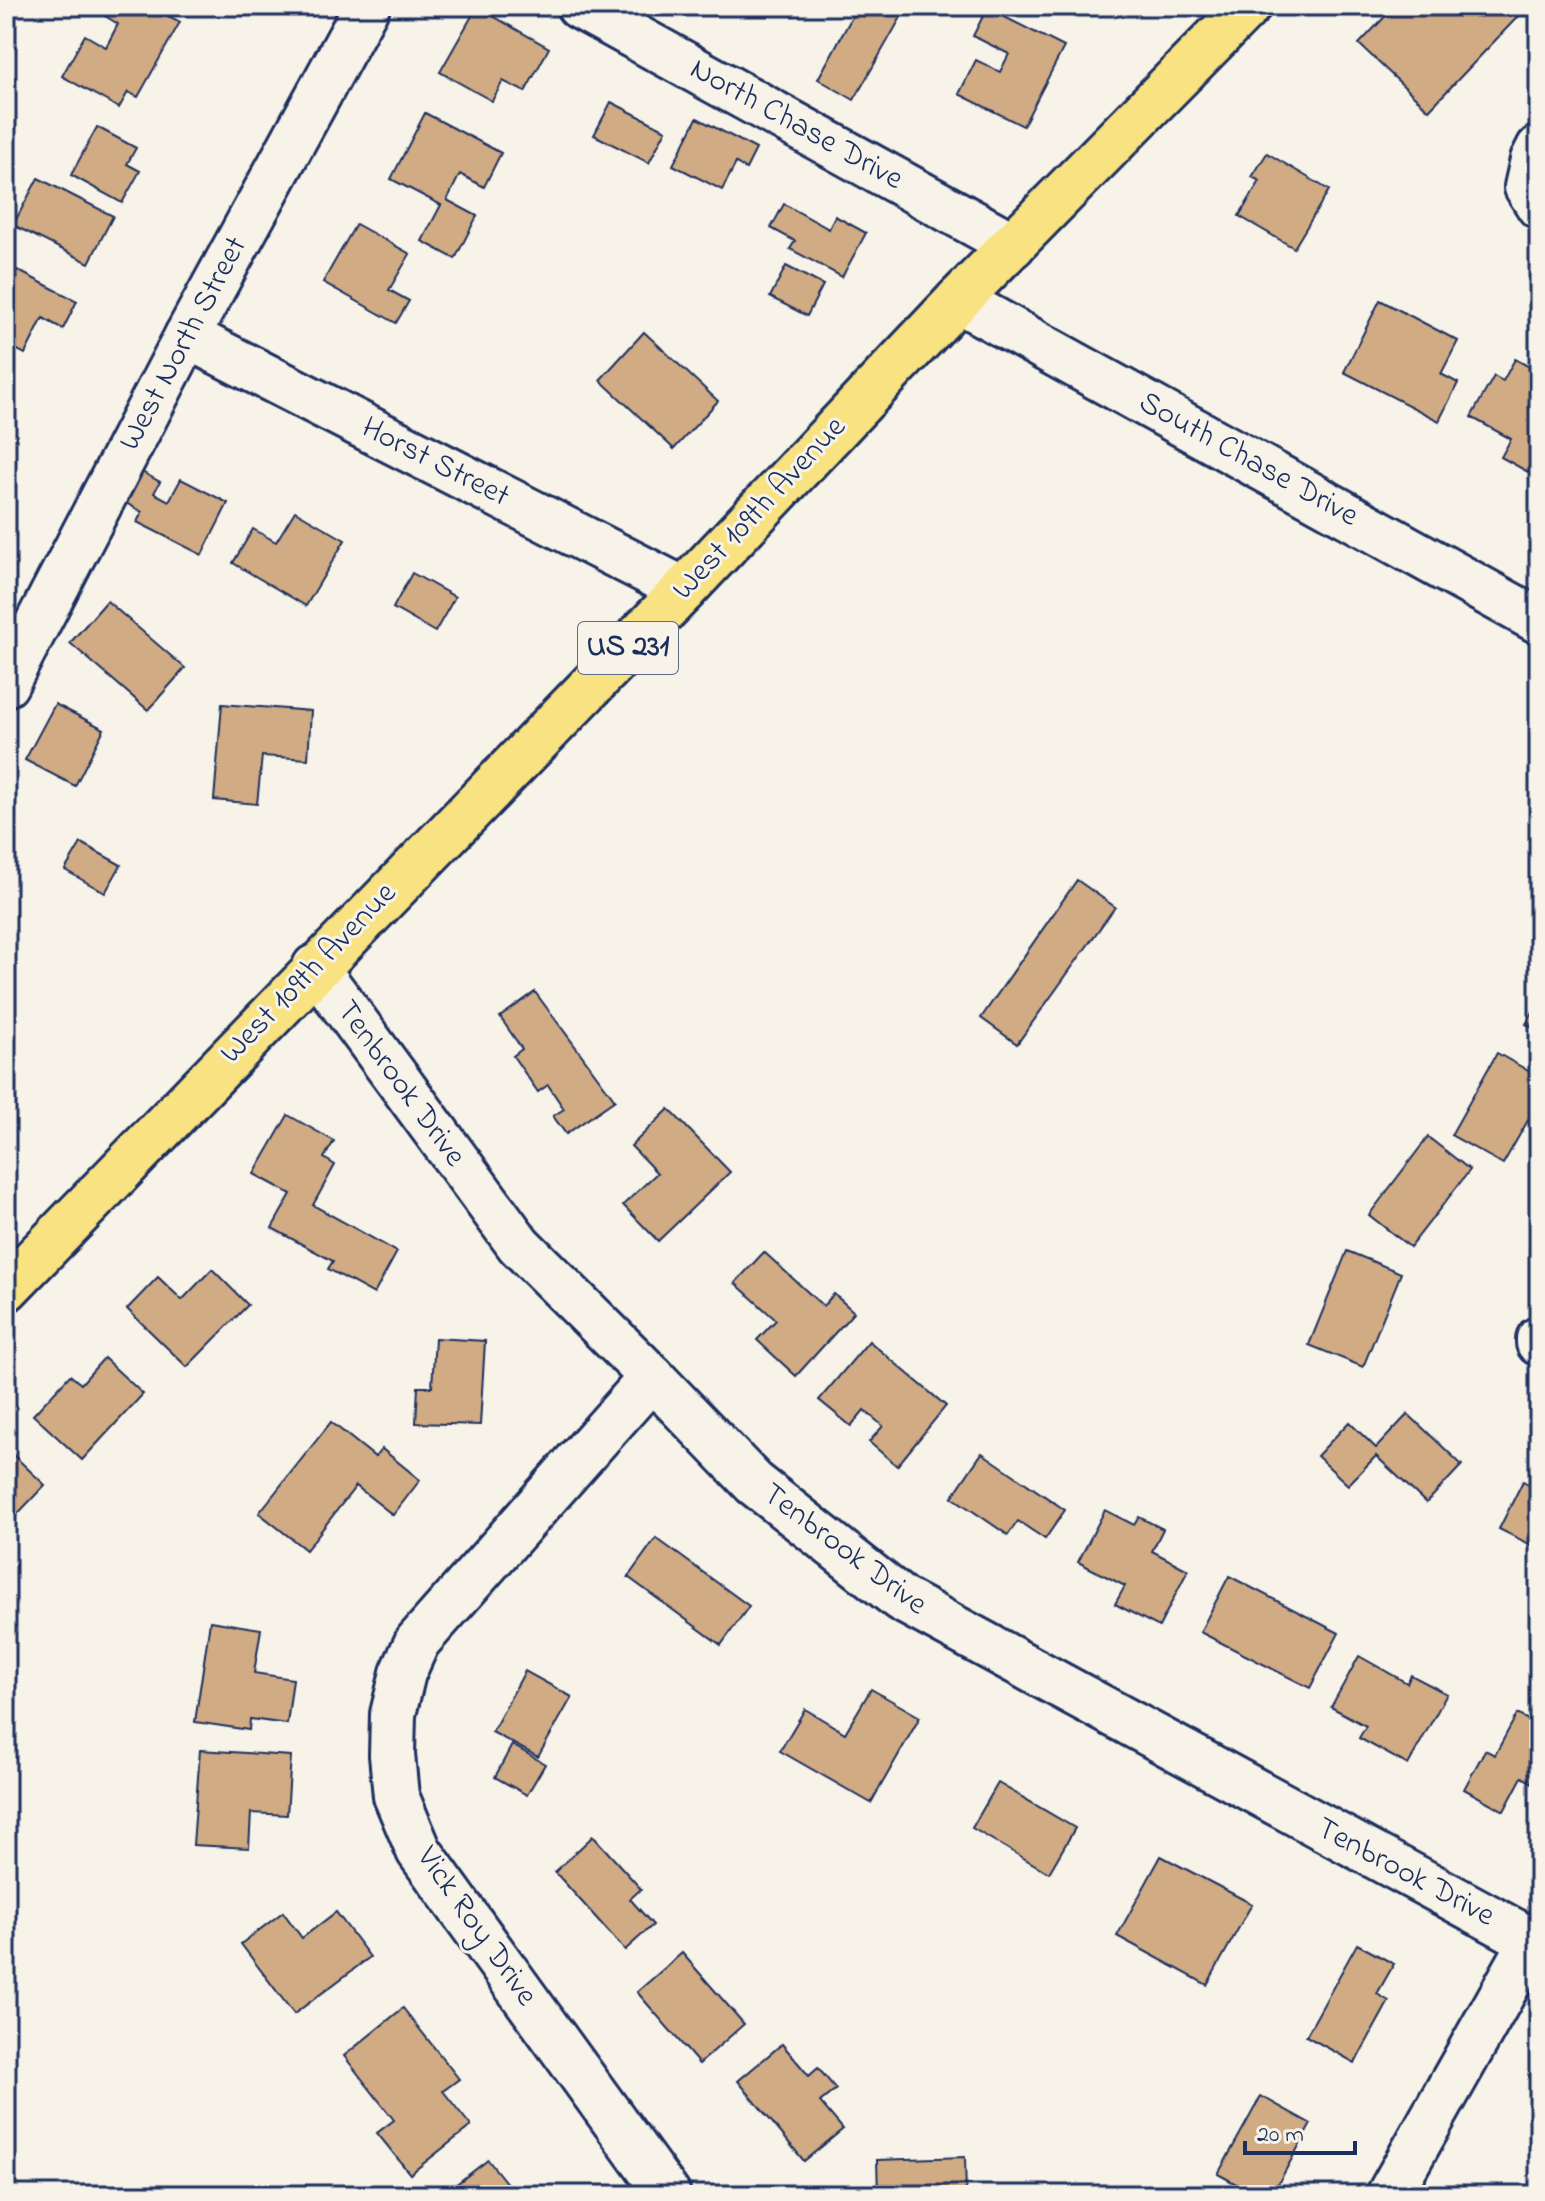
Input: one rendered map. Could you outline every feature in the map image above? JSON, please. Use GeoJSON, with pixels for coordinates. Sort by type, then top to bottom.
{"type":"FeatureCollection","features":[{"type":"Feature","properties":{"kind":"main road","name":"West 109th Avenue"},"geometry":{"type":"LineString","coordinates":[[6,1289],[684,590],[958,300],[1248,6]]}},
{"type":"Feature","properties":{"kind":"street","name":"West North Street"},"geometry":{"type":"LineString","coordinates":[[6,684],[187,336],[367,6]]}},
{"type":"Feature","properties":{"kind":"street","name":"North Chase Drive"},"geometry":{"type":"LineString","coordinates":[[579,6],[1013,245]]}},
{"type":"Feature","properties":{"kind":"street"},"geometry":{"type":"LineString","coordinates":[[1539,148],[1527,187],[1539,206]]}},
{"type":"Feature","properties":{"kind":"street","name":"South Chase Drive"},"geometry":{"type":"LineString","coordinates":[[958,300],[1539,621]]}},
{"type":"Feature","properties":{"kind":"street","name":"Horst Street"},"geometry":{"type":"LineString","coordinates":[[187,336],[684,590]]}},
{"type":"Feature","properties":{"kind":"street","name":"Tenbrook Drive"},"geometry":{"type":"LineString","coordinates":[[315,967],[519,1245],[754,1483],[901,1599],[1532,1941],[1389,2195]]}},
{"type":"Feature","properties":{"kind":"street","name":"Vick Roy Drive"},"geometry":{"type":"LineString","coordinates":[[652,1377],[417,1642],[403,1673],[393,1714],[392,1755],[396,1796],[419,1851],[668,2195]]}},
{"type":"Feature","properties":{"kind":"building"},"geometry":{"type":"Polygon","coordinates":[[[110,6],[150,6],[180,22],[138,97],[128,92],[119,108],[62,76],[85,35],[106,47],[118,24],[105,16],[110,6]]]}},
{"type":"Feature","properties":{"kind":"building"},"geometry":{"type":"Polygon","coordinates":[[[858,6],[893,6],[904,12],[854,100],[818,79],[858,6]]]}},
{"type":"Feature","properties":{"kind":"building"},"geometry":{"type":"Polygon","coordinates":[[[1395,6],[1528,6],[1429,110],[1359,44],[1395,6]]]}},
{"type":"Feature","properties":{"kind":"building"},"geometry":{"type":"Polygon","coordinates":[[[477,7],[549,48],[525,92],[503,81],[492,101],[440,72],[477,7]]]}},
{"type":"Feature","properties":{"kind":"building"},"geometry":{"type":"Polygon","coordinates":[[[987,8],[1064,47],[1023,126],[959,94],[976,60],[1000,72],[1009,54],[973,36],[987,8]]]}},
{"type":"Feature","properties":{"kind":"building"},"geometry":{"type":"Polygon","coordinates":[[[611,102],[666,130],[649,163],[594,135],[611,102]]]}},
{"type":"Feature","properties":{"kind":"building"},"geometry":{"type":"Polygon","coordinates":[[[425,113],[501,153],[484,187],[460,174],[447,200],[477,216],[455,259],[422,241],[441,205],[391,179],[425,113]]]}},
{"type":"Feature","properties":{"kind":"building"},"geometry":{"type":"Polygon","coordinates":[[[697,118],[756,149],[746,169],[736,163],[722,190],[673,165],[697,118]]]}},
{"type":"Feature","properties":{"kind":"building"},"geometry":{"type":"Polygon","coordinates":[[[97,127],[136,148],[127,164],[140,171],[122,203],[71,175],[97,127]]]}},
{"type":"Feature","properties":{"kind":"building"},"geometry":{"type":"Polygon","coordinates":[[[1267,153],[1329,190],[1294,248],[1239,216],[1260,181],[1252,177],[1267,153]]]}},
{"type":"Feature","properties":{"kind":"building"},"geometry":{"type":"Polygon","coordinates":[[[38,178],[113,216],[89,263],[13,225],[38,178]]]}},
{"type":"Feature","properties":{"kind":"building"},"geometry":{"type":"Polygon","coordinates":[[[784,204],[829,229],[835,216],[866,233],[842,277],[790,249],[795,241],[771,228],[784,204]]]}},
{"type":"Feature","properties":{"kind":"building"},"geometry":{"type":"Polygon","coordinates":[[[356,224],[410,254],[389,290],[409,301],[396,323],[323,282],[356,224]]]}},
{"type":"Feature","properties":{"kind":"building"},"geometry":{"type":"Polygon","coordinates":[[[786,266],[823,285],[807,316],[770,297],[786,266]]]}},
{"type":"Feature","properties":{"kind":"building"},"geometry":{"type":"Polygon","coordinates":[[[15,269],[77,301],[63,329],[43,318],[25,354],[6,344],[6,287],[15,269]]]}},
{"type":"Feature","properties":{"kind":"building"},"geometry":{"type":"Polygon","coordinates":[[[1380,300],[1458,341],[1441,374],[1458,383],[1439,421],[1344,372],[1380,300]]]}},
{"type":"Feature","properties":{"kind":"building"},"geometry":{"type":"Polygon","coordinates":[[[644,332],[718,401],[674,449],[600,380],[644,332]]]}},
{"type":"Feature","properties":{"kind":"building"},"geometry":{"type":"Polygon","coordinates":[[[1515,359],[1539,372],[1539,478],[1501,457],[1511,439],[1471,417],[1494,376],[1503,381],[1515,359]]]}},
{"type":"Feature","properties":{"kind":"building"},"geometry":{"type":"Polygon","coordinates":[[[6,364],[16,369],[6,387],[6,364]]]}},
{"type":"Feature","properties":{"kind":"building"},"geometry":{"type":"Polygon","coordinates":[[[142,472],[160,482],[154,493],[169,501],[181,479],[228,503],[202,555],[137,522],[142,512],[126,503],[142,472]]]}},
{"type":"Feature","properties":{"kind":"building"},"geometry":{"type":"Polygon","coordinates":[[[295,511],[345,540],[306,606],[233,563],[253,529],[276,542],[295,511]]]}},
{"type":"Feature","properties":{"kind":"building"},"geometry":{"type":"Polygon","coordinates":[[[412,573],[455,597],[435,632],[393,608],[412,573]]]}},
{"type":"Feature","properties":{"kind":"building"},"geometry":{"type":"Polygon","coordinates":[[[107,601],[185,668],[148,710],[70,643],[107,601]]]}},
{"type":"Feature","properties":{"kind":"building"},"geometry":{"type":"Polygon","coordinates":[[[55,704],[104,729],[75,786],[25,760],[55,704]]]}},
{"type":"Feature","properties":{"kind":"building"},"geometry":{"type":"Polygon","coordinates":[[[222,704],[311,711],[308,759],[262,756],[257,804],[214,800],[222,704]]]}},
{"type":"Feature","properties":{"kind":"building"},"geometry":{"type":"Polygon","coordinates":[[[81,843],[121,865],[105,893],[65,870],[81,843]]]}},
{"type":"Feature","properties":{"kind":"building"},"geometry":{"type":"Polygon","coordinates":[[[1077,880],[1115,907],[1017,1044],[981,1018],[1077,880]]]}},
{"type":"Feature","properties":{"kind":"building"},"geometry":{"type":"Polygon","coordinates":[[[535,992],[615,1100],[566,1134],[553,1116],[564,1109],[548,1085],[538,1092],[513,1056],[522,1049],[500,1017],[535,992]]]}},
{"type":"Feature","properties":{"kind":"building"},"geometry":{"type":"Polygon","coordinates":[[[1539,1001],[1539,1031],[1526,1024],[1539,1001]]]}},
{"type":"Feature","properties":{"kind":"building"},"geometry":{"type":"Polygon","coordinates":[[[1497,1053],[1539,1077],[1539,1101],[1503,1164],[1451,1135],[1497,1053]]]}},
{"type":"Feature","properties":{"kind":"building"},"geometry":{"type":"Polygon","coordinates":[[[669,1109],[730,1172],[658,1241],[623,1205],[657,1173],[631,1146],[669,1109]]]}},
{"type":"Feature","properties":{"kind":"building"},"geometry":{"type":"Polygon","coordinates":[[[288,1115],[334,1141],[324,1158],[335,1165],[313,1205],[397,1252],[374,1294],[328,1269],[333,1261],[272,1228],[291,1194],[254,1174],[288,1115]]]}},
{"type":"Feature","properties":{"kind":"building"},"geometry":{"type":"Polygon","coordinates":[[[1428,1137],[1470,1170],[1410,1247],[1369,1215],[1428,1137]]]}},
{"type":"Feature","properties":{"kind":"building"},"geometry":{"type":"Polygon","coordinates":[[[1347,1251],[1401,1273],[1363,1367],[1309,1345],[1347,1251]]]}},
{"type":"Feature","properties":{"kind":"building"},"geometry":{"type":"Polygon","coordinates":[[[764,1252],[823,1306],[834,1294],[854,1312],[796,1376],[757,1340],[776,1320],[735,1283],[764,1252]]]}},
{"type":"Feature","properties":{"kind":"building"},"geometry":{"type":"Polygon","coordinates":[[[212,1269],[248,1305],[187,1367],[127,1309],[158,1277],[182,1300],[212,1269]]]}},
{"type":"Feature","properties":{"kind":"building"},"geometry":{"type":"Polygon","coordinates":[[[435,1338],[485,1341],[480,1425],[416,1423],[418,1387],[432,1387],[435,1338]]]}},
{"type":"Feature","properties":{"kind":"building"},"geometry":{"type":"Polygon","coordinates":[[[869,1341],[946,1406],[897,1466],[869,1442],[883,1426],[864,1410],[851,1426],[819,1400],[869,1341]]]}},
{"type":"Feature","properties":{"kind":"building"},"geometry":{"type":"Polygon","coordinates":[[[104,1358],[143,1394],[82,1460],[33,1415],[70,1375],[81,1384],[104,1358]]]}},
{"type":"Feature","properties":{"kind":"building"},"geometry":{"type":"Polygon","coordinates":[[[1408,1414],[1462,1465],[1426,1503],[1376,1456],[1348,1485],[1317,1456],[1349,1422],[1376,1448],[1408,1414]]]}},
{"type":"Feature","properties":{"kind":"building"},"geometry":{"type":"Polygon","coordinates":[[[331,1422],[375,1457],[382,1449],[420,1480],[393,1515],[356,1486],[306,1550],[259,1513],[331,1422]]]}},
{"type":"Feature","properties":{"kind":"building"},"geometry":{"type":"Polygon","coordinates":[[[6,1448],[45,1485],[6,1526],[6,1448]]]}},
{"type":"Feature","properties":{"kind":"building"},"geometry":{"type":"Polygon","coordinates":[[[982,1453],[1065,1510],[1045,1539],[1018,1521],[1008,1535],[952,1497],[982,1453]]]}},
{"type":"Feature","properties":{"kind":"building"},"geometry":{"type":"Polygon","coordinates":[[[1523,1481],[1539,1490],[1539,1549],[1499,1529],[1523,1481]]]}},
{"type":"Feature","properties":{"kind":"building"},"geometry":{"type":"Polygon","coordinates":[[[1105,1510],[1134,1525],[1139,1517],[1163,1529],[1152,1551],[1188,1570],[1159,1627],[1115,1604],[1125,1586],[1078,1562],[1105,1510]]]}},
{"type":"Feature","properties":{"kind":"building"},"geometry":{"type":"Polygon","coordinates":[[[656,1538],[749,1606],[721,1645],[628,1577],[656,1538]]]}},
{"type":"Feature","properties":{"kind":"building"},"geometry":{"type":"Polygon","coordinates":[[[1229,1576],[1339,1633],[1310,1688],[1200,1632],[1229,1576]]]}},
{"type":"Feature","properties":{"kind":"building"},"geometry":{"type":"Polygon","coordinates":[[[210,1621],[261,1629],[254,1673],[293,1679],[287,1724],[250,1719],[249,1730],[195,1722],[210,1621]]]}},
{"type":"Feature","properties":{"kind":"building"},"geometry":{"type":"Polygon","coordinates":[[[1359,1656],[1407,1683],[1411,1675],[1447,1694],[1408,1765],[1359,1738],[1366,1726],[1331,1707],[1359,1656]]]}},
{"type":"Feature","properties":{"kind":"building"},"geometry":{"type":"Polygon","coordinates":[[[525,1671],[572,1697],[538,1757],[492,1732],[525,1671]]]}},
{"type":"Feature","properties":{"kind":"building"},"geometry":{"type":"Polygon","coordinates":[[[871,1689],[920,1717],[871,1803],[780,1751],[805,1709],[845,1733],[871,1689]]]}},
{"type":"Feature","properties":{"kind":"building"},"geometry":{"type":"Polygon","coordinates":[[[1517,1714],[1539,1726],[1539,1787],[1522,1777],[1504,1811],[1464,1789],[1485,1750],[1495,1755],[1517,1714]]]}},
{"type":"Feature","properties":{"kind":"building"},"geometry":{"type":"Polygon","coordinates":[[[512,1745],[545,1764],[527,1795],[495,1777],[512,1745]]]}},
{"type":"Feature","properties":{"kind":"building"},"geometry":{"type":"Polygon","coordinates":[[[200,1750],[291,1756],[287,1815],[251,1813],[249,1848],[193,1845],[200,1750]]]}},
{"type":"Feature","properties":{"kind":"building"},"geometry":{"type":"Polygon","coordinates":[[[998,1783],[1075,1828],[1049,1873],[972,1828],[998,1783]]]}},
{"type":"Feature","properties":{"kind":"building"},"geometry":{"type":"Polygon","coordinates":[[[593,1836],[641,1889],[630,1899],[653,1925],[625,1950],[555,1872],[593,1836]]]}},
{"type":"Feature","properties":{"kind":"building"},"geometry":{"type":"Polygon","coordinates":[[[1161,1856],[1252,1904],[1207,1985],[1117,1936],[1161,1856]]]}},
{"type":"Feature","properties":{"kind":"building"},"geometry":{"type":"Polygon","coordinates":[[[283,1912],[302,1938],[336,1912],[370,1957],[294,2014],[241,1944],[283,1912]]]}},
{"type":"Feature","properties":{"kind":"building"},"geometry":{"type":"Polygon","coordinates":[[[1357,1944],[1394,1964],[1377,1994],[1389,2001],[1355,2063],[1306,2036],[1357,1944]]]}},
{"type":"Feature","properties":{"kind":"building"},"geometry":{"type":"Polygon","coordinates":[[[682,1953],[744,2024],[699,2064],[637,1992],[682,1953]]]}},
{"type":"Feature","properties":{"kind":"building"},"geometry":{"type":"Polygon","coordinates":[[[403,2008],[459,2079],[443,2091],[471,2126],[410,2174],[377,2133],[394,2120],[344,2056],[403,2008]]]}},
{"type":"Feature","properties":{"kind":"building"},"geometry":{"type":"Polygon","coordinates":[[[782,2044],[809,2076],[818,2068],[836,2089],[820,2102],[843,2129],[804,2161],[738,2081],[782,2044]]]}},
{"type":"Feature","properties":{"kind":"building"},"geometry":{"type":"Polygon","coordinates":[[[1261,2096],[1311,2124],[1272,2195],[1256,2195],[1218,2174],[1261,2096]]]}},
{"type":"Feature","properties":{"kind":"building"},"geometry":{"type":"Polygon","coordinates":[[[965,2157],[966,2195],[878,2195],[877,2160],[965,2157]]]}},
{"type":"Feature","properties":{"kind":"building"},"geometry":{"type":"Polygon","coordinates":[[[488,2160],[516,2195],[442,2195],[488,2160]]]}},
{"type":"Feature","properties":{"kind":"building"},"geometry":{"type":"Polygon","coordinates":[[[1539,2174],[1539,2195],[1527,2195],[1539,2174]]]}}]}
